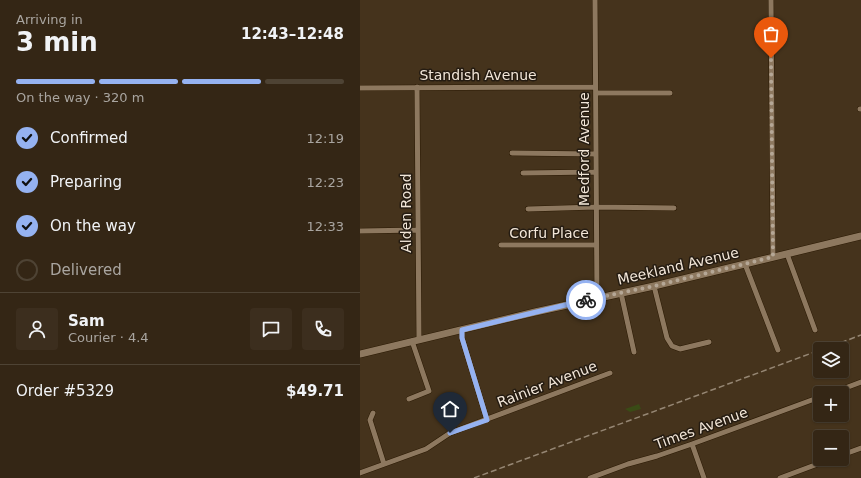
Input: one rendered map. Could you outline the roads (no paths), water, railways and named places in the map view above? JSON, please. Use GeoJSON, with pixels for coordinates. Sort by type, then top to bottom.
{"type":"FeatureCollection","features":[{"type":"Feature","properties":{"kind":"main road","name":"Meekland Avenue"},"geometry":{"type":"LineString","coordinates":[[360,354],[415,340],[654,286],[861,236]]}},
{"type":"Feature","properties":{"kind":"street","name":"Medford Avenue"},"geometry":{"type":"LineString","coordinates":[[595,0],[597,298]]}},
{"type":"Feature","properties":{"kind":"street"},"geometry":{"type":"LineString","coordinates":[[771,0],[773,257]]}},
{"type":"Feature","properties":{"kind":"street","name":"Alden Road"},"geometry":{"type":"LineString","coordinates":[[409,398],[429,391],[415,340],[418,230],[417,87]]}},
{"type":"Feature","properties":{"kind":"street","name":"Standish Avenue"},"geometry":{"type":"LineString","coordinates":[[360,88],[596,87]]}},
{"type":"Feature","properties":{"kind":"street"},"geometry":{"type":"LineString","coordinates":[[596,93],[670,93]]}},
{"type":"Feature","properties":{"kind":"street"},"geometry":{"type":"LineString","coordinates":[[512,153],[596,154]]}},
{"type":"Feature","properties":{"kind":"street"},"geometry":{"type":"LineString","coordinates":[[523,172],[596,172]]}},
{"type":"Feature","properties":{"kind":"street"},"geometry":{"type":"LineString","coordinates":[[528,209],[596,207],[674,208]]}},
{"type":"Feature","properties":{"kind":"street"},"geometry":{"type":"LineString","coordinates":[[360,231],[418,230]]}},
{"type":"Feature","properties":{"kind":"street","name":"Corfu Place"},"geometry":{"type":"LineString","coordinates":[[501,245],[596,245]]}},
{"type":"Feature","properties":{"kind":"street"},"geometry":{"type":"LineString","coordinates":[[788,254],[815,330]]}},
{"type":"Feature","properties":{"kind":"street"},"geometry":{"type":"LineString","coordinates":[[745,264],[778,350]]}},
{"type":"Feature","properties":{"kind":"street"},"geometry":{"type":"LineString","coordinates":[[654,286],[667,338],[672,346],[680,349],[709,342]]}},
{"type":"Feature","properties":{"kind":"street"},"geometry":{"type":"LineString","coordinates":[[621,293],[634,352]]}},
{"type":"Feature","properties":{"kind":"street"},"geometry":{"type":"LineString","coordinates":[[462,330],[462,338],[487,420]]}},
{"type":"Feature","properties":{"kind":"street","name":"Rainier Avenue"},"geometry":{"type":"LineString","coordinates":[[360,473],[426,449],[450,433],[610,373]]}},
{"type":"Feature","properties":{"kind":"street"},"geometry":{"type":"LineString","coordinates":[[849,387],[861,382]]}},
{"type":"Feature","properties":{"kind":"street","name":"Times Avenue"},"geometry":{"type":"LineString","coordinates":[[590,478],[628,464],[692,444],[813,400]]}},
{"type":"Feature","properties":{"kind":"street"},"geometry":{"type":"LineString","coordinates":[[373,412],[370,420],[384,464]]}},
{"type":"Feature","properties":{"kind":"street"},"geometry":{"type":"LineString","coordinates":[[692,444],[704,478]]}},
{"type":"Feature","properties":{"kind":"street"},"geometry":{"type":"LineString","coordinates":[[849,452],[861,448]]}},
{"type":"Feature","properties":{"kind":"street"},"geometry":{"type":"LineString","coordinates":[[780,478],[813,466]]}},
{"type":"Feature","properties":{"kind":"railway"},"geometry":{"type":"LineString","coordinates":[[842,342],[861,335]]}},
{"type":"Feature","properties":{"kind":"railway"},"geometry":{"type":"LineString","coordinates":[[474,478],[813,353]]}}]}
